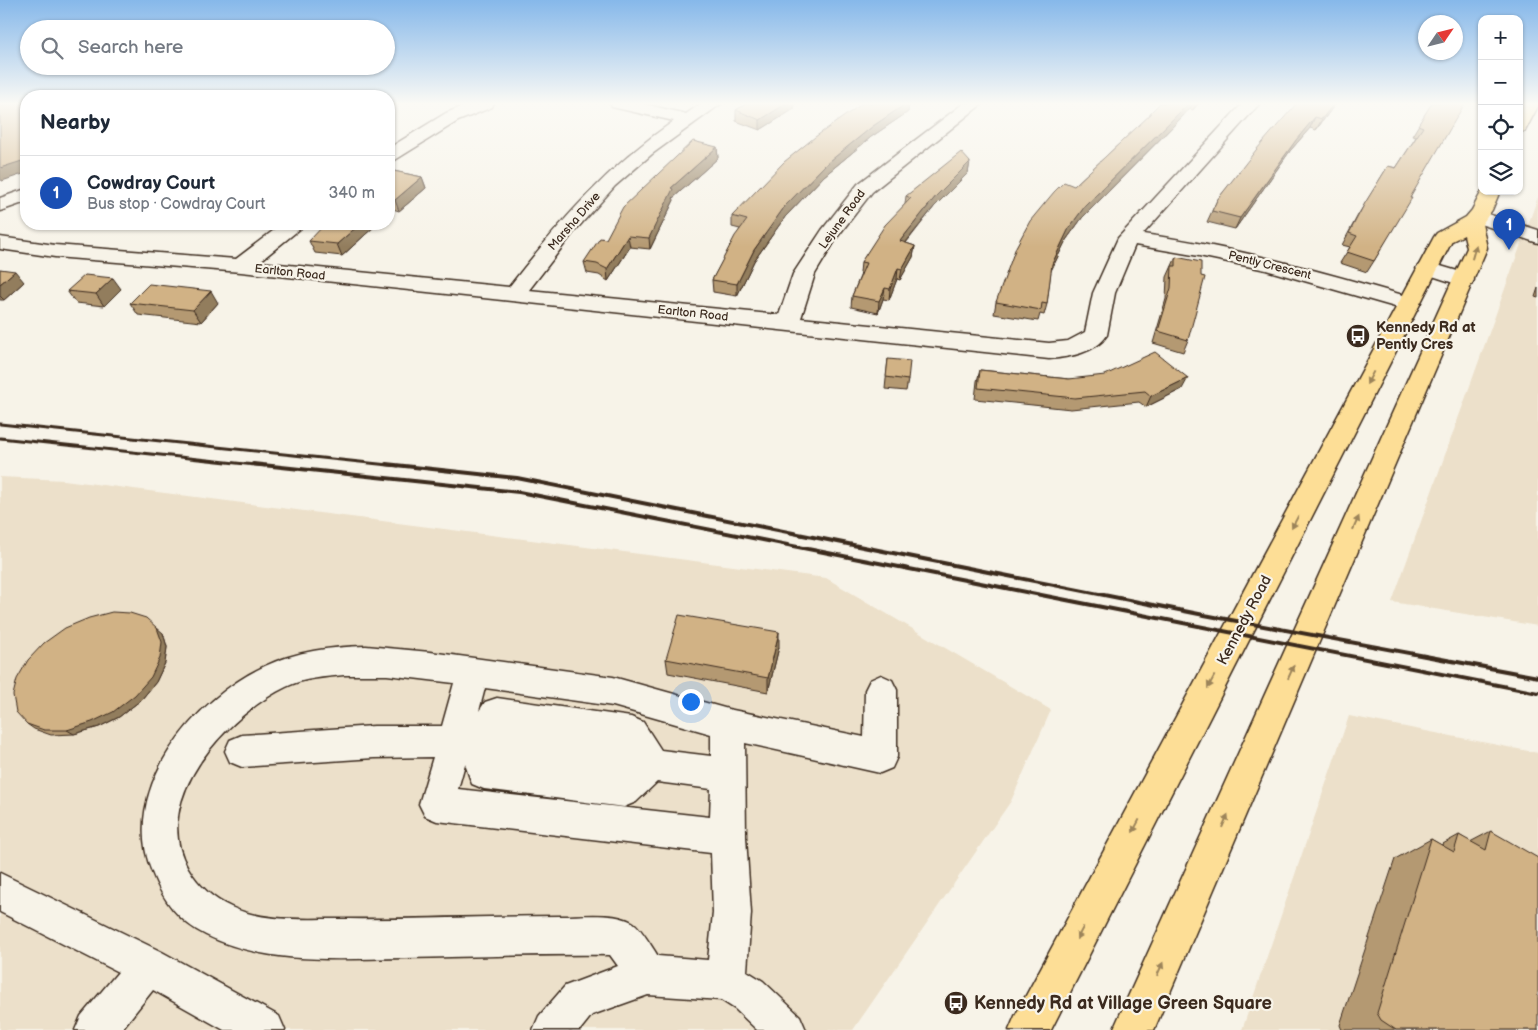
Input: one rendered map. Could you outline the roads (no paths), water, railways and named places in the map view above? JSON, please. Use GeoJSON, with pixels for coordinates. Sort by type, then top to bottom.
{"type":"FeatureCollection","features":[{"type":"Feature","properties":{"kind":"main road"},"geometry":{"type":"LineString","coordinates":[[1133,1030],[1477,248],[1475,220],[1489,195]]}},
{"type":"Feature","properties":{"kind":"main road","name":"Kennedy Road"},"geometry":{"type":"LineString","coordinates":[[1029,1030],[1444,237],[1475,220]]}},
{"type":"Feature","properties":{"kind":"street","name":"Marsha Drive"},"geometry":{"type":"LineString","coordinates":[[514,295],[559,236],[598,194],[628,165],[646,151]]}},
{"type":"Feature","properties":{"kind":"street","name":"Lejune Road"},"geometry":{"type":"LineString","coordinates":[[788,322],[804,274],[829,234],[865,188],[913,151]]}},
{"type":"Feature","properties":{"kind":"street","name":"Earlton Road"},"geometry":{"type":"LineString","coordinates":[[0,243],[54,251],[241,266],[788,322],[1048,351],[1066,350],[1086,343],[1096,335],[1104,294],[1128,238],[1208,151]]}},
{"type":"Feature","properties":{"kind":"street"},"geometry":{"type":"LineString","coordinates":[[0,205],[20,197]]}},
{"type":"Feature","properties":{"kind":"street"},"geometry":{"type":"LineString","coordinates":[[1475,220],[1538,237]]}},
{"type":"Feature","properties":{"kind":"street"},"geometry":{"type":"LineString","coordinates":[[241,266],[286,230]]}},
{"type":"Feature","properties":{"kind":"street","name":"Pently Crescent"},"geometry":{"type":"LineString","coordinates":[[1128,238],[1192,247],[1249,259],[1409,304]]}},
{"type":"Feature","properties":{"kind":"street"},"geometry":{"type":"LineString","coordinates":[[1427,268],[1463,280]]}},
{"type":"Feature","properties":{"kind":"street"},"geometry":{"type":"LineString","coordinates":[[648,975],[620,936],[570,934],[383,939],[284,938],[241,930],[210,916],[187,900],[176,883],[167,866],[162,850],[160,828],[163,805],[180,763],[219,714],[237,699],[276,675],[324,662],[349,660],[395,661],[617,693],[728,724],[880,757],[881,690]]}},
{"type":"Feature","properties":{"kind":"street"},"geometry":{"type":"LineString","coordinates":[[474,672],[465,741],[437,804],[728,837]]}},
{"type":"Feature","properties":{"kind":"street"},"geometry":{"type":"LineString","coordinates":[[242,752],[374,742],[465,741],[497,713],[631,733],[651,765]]}},
{"type":"Feature","properties":{"kind":"street"},"geometry":{"type":"LineString","coordinates":[[726,981],[732,913],[728,837],[728,724]]}},
{"type":"Feature","properties":{"kind":"street"},"geometry":{"type":"LineString","coordinates":[[465,741],[484,772],[624,790],[651,765]]}},
{"type":"Feature","properties":{"kind":"street"},"geometry":{"type":"LineString","coordinates":[[651,765],[728,775]]}},
{"type":"Feature","properties":{"kind":"street"},"geometry":{"type":"LineString","coordinates":[[0,892],[148,966],[265,1030]]}},
{"type":"Feature","properties":{"kind":"street"},"geometry":{"type":"LineString","coordinates":[[95,1030],[148,966]]}},
{"type":"Feature","properties":{"kind":"street"},"geometry":{"type":"LineString","coordinates":[[553,1030],[579,1000],[648,975],[726,981],[749,995],[786,1030]]}},
{"type":"Feature","properties":{"kind":"railway"},"geometry":{"type":"LineString","coordinates":[[0,424],[398,466]]}},
{"type":"Feature","properties":{"kind":"railway"},"geometry":{"type":"LineString","coordinates":[[0,438],[265,466]]}},
{"type":"Feature","properties":{"kind":"railway"},"geometry":{"type":"LineString","coordinates":[[253,464],[519,492],[1538,693]]}},
{"type":"Feature","properties":{"kind":"railway"},"geometry":{"type":"LineString","coordinates":[[386,464],[517,478],[1199,614],[1538,677]]}},
{"type":"Feature","properties":{"kind":"place","name":"Cowdray Court"},"geometry":{"type":"Point","coordinates":[1509,250]}},
{"type":"Feature","properties":{"kind":"place","name":"Kennedy Rd at Pently Cres"},"geometry":{"type":"Point","coordinates":[1358,336]}},
{"type":"Feature","properties":{"kind":"place","name":"Kennedy Rd at Village Green Square"},"geometry":{"type":"Point","coordinates":[956,1003]}}]}
